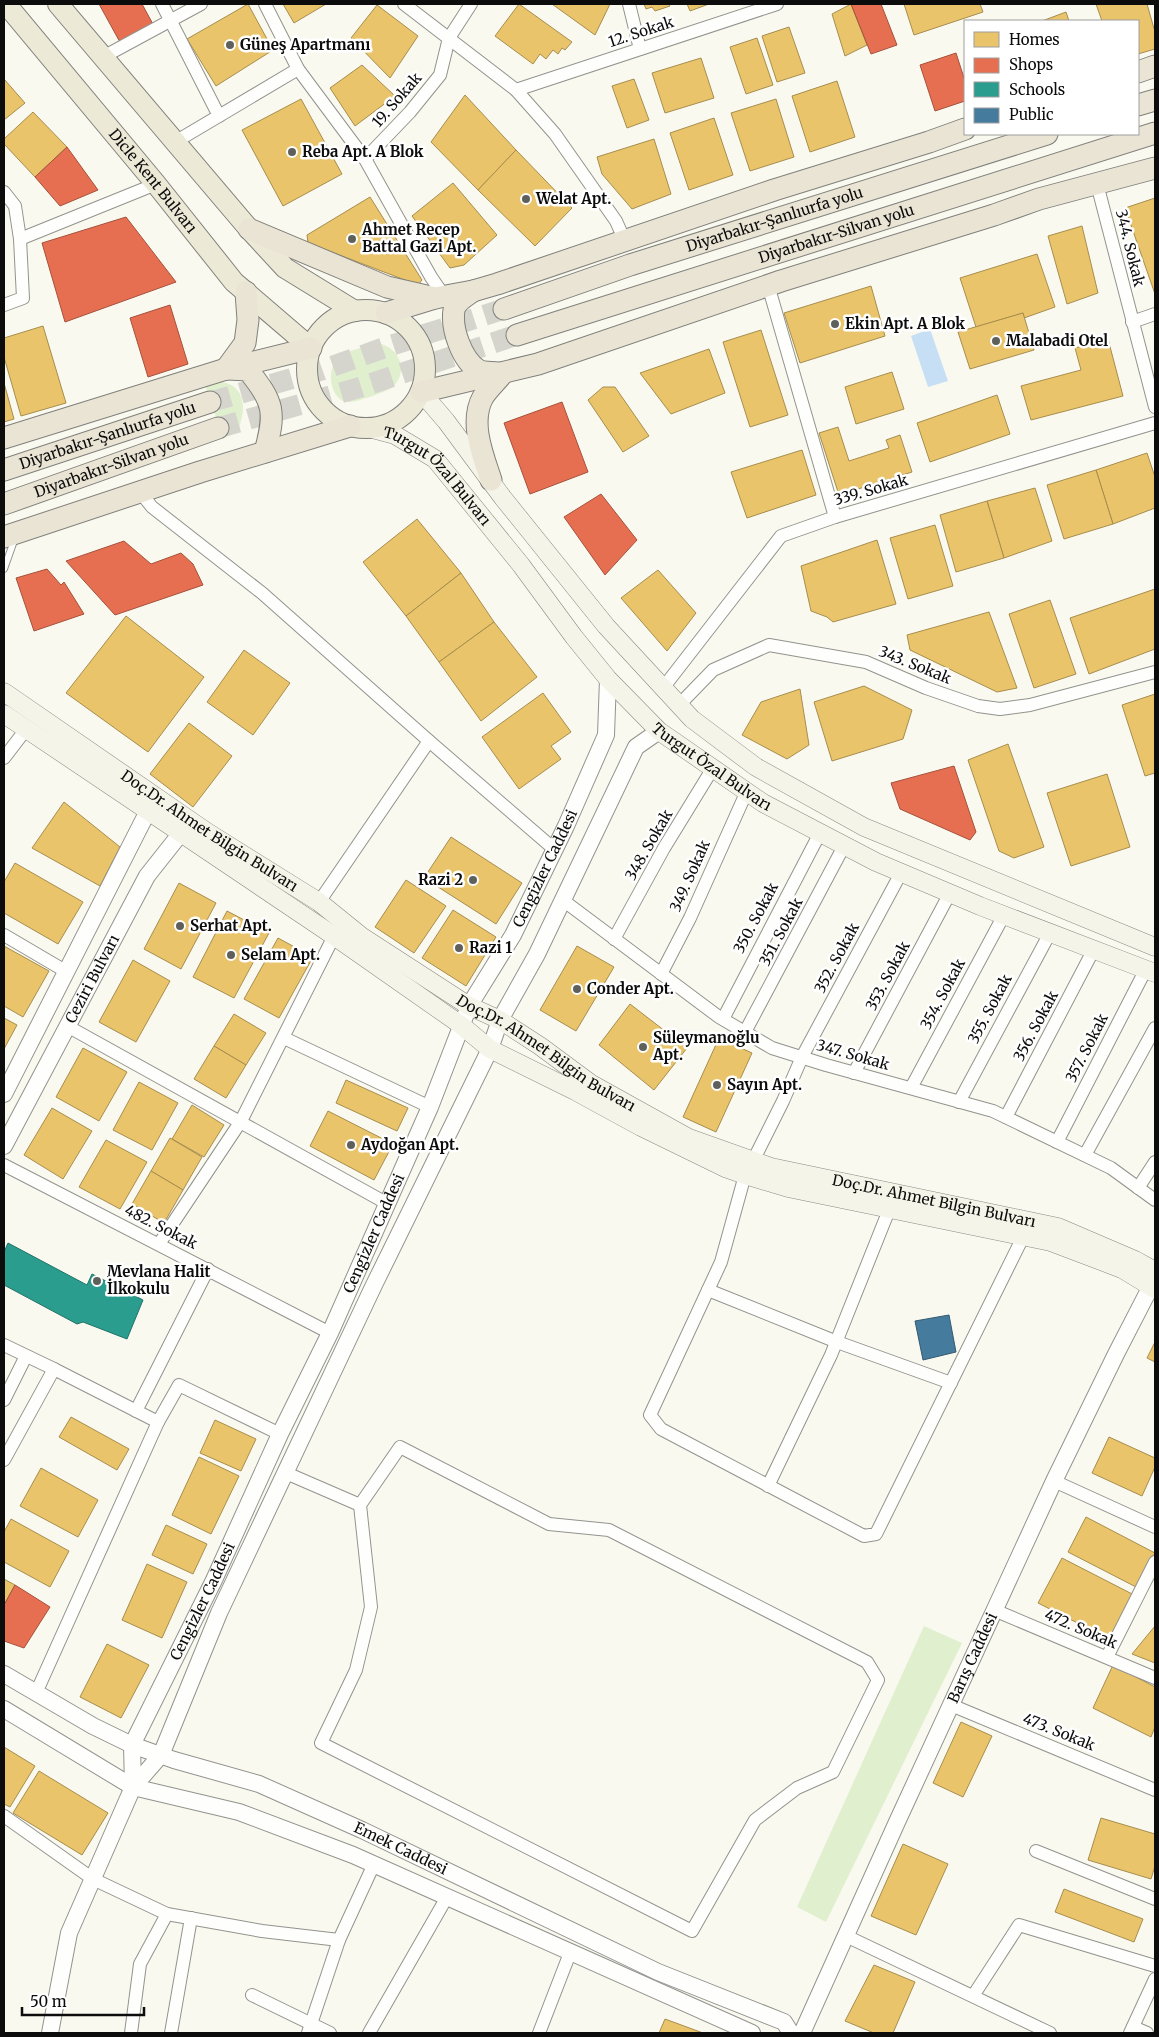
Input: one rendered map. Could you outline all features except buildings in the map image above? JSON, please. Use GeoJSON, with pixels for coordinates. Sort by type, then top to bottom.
{"type":"FeatureCollection","features":[{"type":"Feature","properties":{"kind":"highway"},"geometry":{"type":"LineString","coordinates":[[1139,72],[1155,66]]}},
{"type":"Feature","properties":{"kind":"highway"},"geometry":{"type":"LineString","coordinates":[[1139,105],[1155,100]]}},
{"type":"Feature","properties":{"kind":"highway"},"geometry":{"type":"LineString","coordinates":[[386,313],[440,297],[473,291],[774,190],[964,129]]}},
{"type":"Feature","properties":{"kind":"highway","name":"Diyarbakır-Silvan yolu"},"geometry":{"type":"LineString","coordinates":[[517,335],[1155,132]]}},
{"type":"Feature","properties":{"kind":"highway","name":"Diyarbakır-Şanlıurfa yolu"},"geometry":{"type":"LineString","coordinates":[[504,308],[630,265],[1044,135]]}},
{"type":"Feature","properties":{"kind":"highway"},"geometry":{"type":"LineString","coordinates":[[1106,148],[1155,139]]}},
{"type":"Feature","properties":{"kind":"highway"},"geometry":{"type":"LineString","coordinates":[[421,392],[538,364],[768,285],[994,215],[1039,199],[1155,168]]}},
{"type":"Feature","properties":{"kind":"highway"},"geometry":{"type":"LineString","coordinates":[[249,229],[387,287],[440,297]]}},
{"type":"Feature","properties":{"kind":"highway"},"geometry":{"type":"LineString","coordinates":[[473,291],[460,300],[454,309],[456,337],[467,360],[479,371],[503,373]]}},
{"type":"Feature","properties":{"kind":"highway"},"geometry":{"type":"LineString","coordinates":[[226,369],[245,343],[248,320],[246,292]]}},
{"type":"Feature","properties":{"kind":"highway"},"geometry":{"type":"LineString","coordinates":[[4,438],[226,369],[311,348]]}},
{"type":"Feature","properties":{"kind":"highway"},"geometry":{"type":"LineString","coordinates":[[226,369],[248,370],[262,388],[271,404],[272,420],[265,452]]}},
{"type":"Feature","properties":{"kind":"highway"},"geometry":{"type":"LineString","coordinates":[[491,480],[478,443],[478,418],[483,398],[503,373]]}},
{"type":"Feature","properties":{"kind":"highway","name":"Diyarbakır-Şanlıurfa yolu"},"geometry":{"type":"LineString","coordinates":[[4,470],[210,402]]}},
{"type":"Feature","properties":{"kind":"highway"},"geometry":{"type":"LineString","coordinates":[[10,535],[265,452],[360,427]]}},
{"type":"Feature","properties":{"kind":"highway","name":"Diyarbakır-Silvan yolu"},"geometry":{"type":"LineString","coordinates":[[4,504],[218,428]]}},
{"type":"Feature","properties":{"kind":"main road","name":"Dicle Kent Bulvarı"},"geometry":{"type":"LineString","coordinates":[[6,4],[156,184],[234,282],[311,348]]}},
{"type":"Feature","properties":{"kind":"main road"},"geometry":{"type":"LineString","coordinates":[[58,4],[249,229],[285,268],[355,311]]}},
{"type":"Feature","properties":{"kind":"main road"},"geometry":{"type":"LineString","coordinates":[[371,310],[386,313],[409,328],[423,351],[425,378],[421,392],[413,405],[402,416],[389,424],[360,427],[335,419],[322,409],[313,395],[308,380],[307,364],[311,348],[321,331],[337,318],[355,311],[371,310]]}},
{"type":"Feature","properties":{"kind":"main road","name":"Turgut Özal Bulvarı"},"geometry":{"type":"LineString","coordinates":[[421,392],[446,421],[606,626],[692,719],[756,767],[864,828],[1155,946]]}},
{"type":"Feature","properties":{"kind":"main road","name":"Turgut Özal Bulvarı"},"geometry":{"type":"LineString","coordinates":[[360,427],[395,435],[435,459],[521,565],[574,637],[608,679],[658,731],[763,803],[844,846],[901,873],[1004,915],[1151,971]]}},
{"type":"Feature","properties":{"kind":"main road","name":"Doç.Dr. Ahmet Bilgin Bulvarı"},"geometry":{"type":"LineString","coordinates":[[4,692],[154,806]]}},
{"type":"Feature","properties":{"kind":"main road","name":"Doç.Dr. Ahmet Bilgin Bulvarı"},"geometry":{"type":"LineString","coordinates":[[4,714],[187,828],[334,936],[461,1025],[490,1049],[692,1152],[725,1168],[771,1167],[1058,1227],[1135,1260],[1154,1282]]}},
{"type":"Feature","properties":{"kind":"main road","name":"Doç.Dr. Ahmet Bilgin Bulvarı"},"geometry":{"type":"LineString","coordinates":[[187,828],[319,902],[361,936],[469,1006],[500,1020],[540,1046],[590,1083],[689,1138],[788,1188],[1051,1242],[1154,1282]]}},
{"type":"Feature","properties":{"kind":"street"},"geometry":{"type":"LineString","coordinates":[[162,4],[219,116]]}},
{"type":"Feature","properties":{"kind":"street"},"geometry":{"type":"LineString","coordinates":[[103,57],[201,4]]}},
{"type":"Feature","properties":{"kind":"street"},"geometry":{"type":"LineString","coordinates":[[265,4],[298,69],[365,159],[431,277],[440,297]]}},
{"type":"Feature","properties":{"kind":"street"},"geometry":{"type":"LineString","coordinates":[[404,4],[516,90],[555,134],[616,221],[625,241]]}},
{"type":"Feature","properties":{"kind":"street","name":"19. Sokak"},"geometry":{"type":"LineString","coordinates":[[365,159],[410,112],[440,75],[449,38],[471,4]]}},
{"type":"Feature","properties":{"kind":"street"},"geometry":{"type":"LineString","coordinates":[[629,4],[640,49]]}},
{"type":"Feature","properties":{"kind":"street","name":"12. Sokak"},"geometry":{"type":"LineString","coordinates":[[516,90],[777,4]]}},
{"type":"Feature","properties":{"kind":"street"},"geometry":{"type":"LineString","coordinates":[[175,142],[298,69]]}},
{"type":"Feature","properties":{"kind":"street"},"geometry":{"type":"LineString","coordinates":[[20,239],[156,184]]}},
{"type":"Feature","properties":{"kind":"street","name":"344. Sokak"},"geometry":{"type":"LineString","coordinates":[[1097,184],[1155,407]]}},
{"type":"Feature","properties":{"kind":"street"},"geometry":{"type":"LineString","coordinates":[[4,192],[15,206],[20,239],[23,298],[4,305]]}},
{"type":"Feature","properties":{"kind":"street"},"geometry":{"type":"LineString","coordinates":[[768,285],[835,518]]}},
{"type":"Feature","properties":{"kind":"street"},"geometry":{"type":"LineString","coordinates":[[1132,322],[1155,314]]}},
{"type":"Feature","properties":{"kind":"street","name":"339. Sokak"},"geometry":{"type":"LineString","coordinates":[[663,688],[781,536],[835,518],[1155,423]]}},
{"type":"Feature","properties":{"kind":"street"},"geometry":{"type":"LineString","coordinates":[[140,492],[152,506],[262,593],[428,741],[554,849]]}},
{"type":"Feature","properties":{"kind":"street","name":"343. Sokak"},"geometry":{"type":"LineString","coordinates":[[679,705],[713,670],[770,645],[866,662],[926,688],[978,706],[1000,710],[1030,705],[1155,672]]}},
{"type":"Feature","properties":{"kind":"street","name":"Cengizler Caddesi"},"geometry":{"type":"LineString","coordinates":[[133,1787],[132,1745],[214,1580],[280,1434],[330,1333],[430,1107],[469,1006],[513,935],[566,826],[606,735],[608,679]]}},
{"type":"Feature","properties":{"kind":"street"},"geometry":{"type":"LineString","coordinates":[[4,758],[27,728]]}},
{"type":"Feature","properties":{"kind":"street","name":"Cengizler Caddesi"},"geometry":{"type":"LineString","coordinates":[[50,2033],[69,1933],[133,1787],[161,1755],[219,1614],[374,1285],[490,1049],[500,1020],[564,901],[636,747],[658,731]]}},
{"type":"Feature","properties":{"kind":"street"},"geometry":{"type":"LineString","coordinates":[[319,902],[428,741]]}},
{"type":"Feature","properties":{"kind":"street","name":"348. Sokak"},"geometry":{"type":"LineString","coordinates":[[614,939],[664,848],[713,768]]}},
{"type":"Feature","properties":{"kind":"street","name":"349. Sokak"},"geometry":{"type":"LineString","coordinates":[[661,974],[690,918],[746,791]]}},
{"type":"Feature","properties":{"kind":"street","name":"Ceziri Bulvarı"},"geometry":{"type":"LineString","coordinates":[[4,1094],[154,806]]}},
{"type":"Feature","properties":{"kind":"street","name":"Ceziri Bulvarı"},"geometry":{"type":"LineString","coordinates":[[4,1146],[147,876],[187,828]]}},
{"type":"Feature","properties":{"kind":"street","name":"350. Sokak"},"geometry":{"type":"LineString","coordinates":[[723,1020],[820,833]]}},
{"type":"Feature","properties":{"kind":"street","name":"351. Sokak"},"geometry":{"type":"LineString","coordinates":[[745,1032],[844,846]]}},
{"type":"Feature","properties":{"kind":"street","name":"352. Sokak"},"geometry":{"type":"LineString","coordinates":[[768,1486],[661,1429],[650,1415],[721,1262],[749,1168],[783,1101],[802,1057],[901,873]]}},
{"type":"Feature","properties":{"kind":"street","name":"353. Sokak"},"geometry":{"type":"LineString","coordinates":[[854,1073],[950,893]]}},
{"type":"Feature","properties":{"kind":"street","name":"347. Sokak"},"geometry":{"type":"LineString","coordinates":[[564,901],[723,1020],[772,1048],[854,1073],[993,1111],[1111,1168],[1155,1200]]}},
{"type":"Feature","properties":{"kind":"street","name":"354. Sokak"},"geometry":{"type":"LineString","coordinates":[[910,1088],[1004,915]]}},
{"type":"Feature","properties":{"kind":"street","name":"355. Sokak"},"geometry":{"type":"LineString","coordinates":[[959,1102],[1050,933]]}},
{"type":"Feature","properties":{"kind":"street"},"geometry":{"type":"LineString","coordinates":[[4,935],[67,972]]}},
{"type":"Feature","properties":{"kind":"street"},"geometry":{"type":"LineString","coordinates":[[159,1244],[241,1121],[334,936]]}},
{"type":"Feature","properties":{"kind":"street","name":"356. Sokak"},"geometry":{"type":"LineString","coordinates":[[1006,1117],[1094,949]]}},
{"type":"Feature","properties":{"kind":"street","name":"357. Sokak"},"geometry":{"type":"LineString","coordinates":[[1057,1142],[1151,971]]}},
{"type":"Feature","properties":{"kind":"street"},"geometry":{"type":"LineString","coordinates":[[67,1026],[388,1204]]}},
{"type":"Feature","properties":{"kind":"street"},"geometry":{"type":"LineString","coordinates":[[1085,1156],[1155,1028]]}},
{"type":"Feature","properties":{"kind":"street"},"geometry":{"type":"LineString","coordinates":[[284,1038],[430,1107]]}},
{"type":"Feature","properties":{"kind":"street"},"geometry":{"type":"LineString","coordinates":[[1138,1188],[1155,1162]]}},
{"type":"Feature","properties":{"kind":"street","name":"482. Sokak"},"geometry":{"type":"LineString","coordinates":[[4,1164],[330,1333]]}},
{"type":"Feature","properties":{"kind":"street"},"geometry":{"type":"LineString","coordinates":[[889,1210],[836,1342],[768,1486],[864,1536],[876,1534],[1024,1237]]}},
{"type":"Feature","properties":{"kind":"street"},"geometry":{"type":"LineString","coordinates":[[136,1411],[208,1269]]}},
{"type":"Feature","properties":{"kind":"street","name":"Barış Caddesi"},"geometry":{"type":"LineString","coordinates":[[802,2033],[1054,1481],[1116,1354],[1154,1282]]}},
{"type":"Feature","properties":{"kind":"street"},"geometry":{"type":"LineString","coordinates":[[708,1290],[836,1342],[951,1383]]}},
{"type":"Feature","properties":{"kind":"street"},"geometry":{"type":"LineString","coordinates":[[4,1345],[158,1422]]}},
{"type":"Feature","properties":{"kind":"street"},"geometry":{"type":"LineString","coordinates":[[4,1400],[26,1356]]}},
{"type":"Feature","properties":{"kind":"street"},"geometry":{"type":"LineString","coordinates":[[4,1460],[54,1369]]}},
{"type":"Feature","properties":{"kind":"street"},"geometry":{"type":"LineString","coordinates":[[36,1693],[158,1422],[179,1385],[280,1434]]}},
{"type":"Feature","properties":{"kind":"street"},"geometry":{"type":"LineString","coordinates":[[400,1448],[549,1524],[608,1530],[867,1662],[878,1680],[833,1772],[796,1788],[755,1820],[692,1931],[321,1743],[356,1670],[371,1607],[360,1504],[400,1448]]}},
{"type":"Feature","properties":{"kind":"street"},"geometry":{"type":"LineString","coordinates":[[286,1473],[360,1504]]}},
{"type":"Feature","properties":{"kind":"street"},"geometry":{"type":"LineString","coordinates":[[1054,1481],[1155,1527]]}},
{"type":"Feature","properties":{"kind":"street"},"geometry":{"type":"LineString","coordinates":[[1107,1658],[1155,1562]]}},
{"type":"Feature","properties":{"kind":"street","name":"472. Sokak"},"geometry":{"type":"LineString","coordinates":[[994,1610],[1155,1678]]}},
{"type":"Feature","properties":{"kind":"street","name":"Emek Caddesi"},"geometry":{"type":"LineString","coordinates":[[4,1674],[94,1726],[132,1745],[174,1760],[259,1784],[362,1830],[658,1972],[784,2022],[791,2033]]}},
{"type":"Feature","properties":{"kind":"street","name":"473. Sokak"},"geometry":{"type":"LineString","coordinates":[[951,1705],[1155,1790]]}},
{"type":"Feature","properties":{"kind":"street","name":"Emek Caddesi"},"geometry":{"type":"LineString","coordinates":[[4,1709],[133,1787],[239,1812],[374,1864],[752,2033]]}},
{"type":"Feature","properties":{"kind":"street"},"geometry":{"type":"LineString","coordinates":[[4,1816],[93,1879],[167,1914],[262,1931],[339,1940]]}},
{"type":"Feature","properties":{"kind":"street"},"geometry":{"type":"LineString","coordinates":[[1036,1851],[1155,1900]]}},
{"type":"Feature","properties":{"kind":"street"},"geometry":{"type":"LineString","coordinates":[[310,2029],[339,1940],[374,1864]]}},
{"type":"Feature","properties":{"kind":"street"},"geometry":{"type":"LineString","coordinates":[[370,2033],[447,1897]]}},
{"type":"Feature","properties":{"kind":"street"},"geometry":{"type":"LineString","coordinates":[[131,2033],[140,1964],[167,1914]]}},
{"type":"Feature","properties":{"kind":"street"},"geometry":{"type":"LineString","coordinates":[[171,2033],[191,1918]]}},
{"type":"Feature","properties":{"kind":"street"},"geometry":{"type":"LineString","coordinates":[[973,1996],[1019,1925],[1155,1966]]}},
{"type":"Feature","properties":{"kind":"street"},"geometry":{"type":"LineString","coordinates":[[846,1936],[1050,2033]]}},
{"type":"Feature","properties":{"kind":"street"},"geometry":{"type":"LineString","coordinates":[[539,2033],[570,1953]]}},
{"type":"Feature","properties":{"kind":"street"},"geometry":{"type":"LineString","coordinates":[[1146,2033],[1131,2030],[1155,1979]]}},
{"type":"Feature","properties":{"kind":"street"},"geometry":{"type":"LineString","coordinates":[[252,1995],[310,2029],[330,2033]]}},
{"type":"Feature","properties":{"kind":"lane"},"geometry":{"type":"LineString","coordinates":[[4,569],[10,535]]}},
{"type":"Feature","properties":{"kind":"green space"},"geometry":{"type":"Polygon","coordinates":[[[377,343],[391,349],[400,361],[400,375],[397,382],[391,388],[378,394],[355,401],[344,401],[338,398],[334,392],[331,377],[334,363],[346,353],[377,343]]]}},
{"type":"Feature","properties":{"kind":"green space"},"geometry":{"type":"Polygon","coordinates":[[[204,382],[223,382],[231,385],[241,396],[243,403],[242,419],[236,433],[223,438],[204,382]]]}},
{"type":"Feature","properties":{"kind":"green space"},"geometry":{"type":"Polygon","coordinates":[[[924,1626],[962,1643],[826,1922],[797,1907],[924,1626]]]}},
{"type":"Feature","properties":{"kind":"water"},"geometry":{"type":"Polygon","coordinates":[[[930,329],[948,381],[928,387],[911,336],[930,329]]]}},
{"type":"Feature","properties":{"kind":"tunnel"},"geometry":{"type":"LineString","coordinates":[[210,402],[322,370],[504,309]]}},
{"type":"Feature","properties":{"kind":"tunnel"},"geometry":{"type":"LineString","coordinates":[[218,428],[361,387],[517,335]]}},
{"type":"Feature","properties":{"kind":"place","name":"Güneş Apartmanı"},"geometry":{"type":"Point","coordinates":[230,45]}},
{"type":"Feature","properties":{"kind":"place","name":"Reba Apt. A Blok"},"geometry":{"type":"Point","coordinates":[292,152]}},
{"type":"Feature","properties":{"kind":"place","name":"Welat Apt."},"geometry":{"type":"Point","coordinates":[526,199]}},
{"type":"Feature","properties":{"kind":"place","name":"Ahmet Recep Battal Gazi Apt."},"geometry":{"type":"Point","coordinates":[352,239]}},
{"type":"Feature","properties":{"kind":"place","name":"Ekin Apt. A Blok"},"geometry":{"type":"Point","coordinates":[835,324]}},
{"type":"Feature","properties":{"kind":"place","name":"Malabadi Otel"},"geometry":{"type":"Point","coordinates":[996,341]}},
{"type":"Feature","properties":{"kind":"place","name":"Razi 2"},"geometry":{"type":"Point","coordinates":[473,880]}},
{"type":"Feature","properties":{"kind":"place","name":"Serhat Apt."},"geometry":{"type":"Point","coordinates":[180,926]}},
{"type":"Feature","properties":{"kind":"place","name":"Razi 1"},"geometry":{"type":"Point","coordinates":[459,948]}},
{"type":"Feature","properties":{"kind":"place","name":"Selam Apt."},"geometry":{"type":"Point","coordinates":[231,955]}},
{"type":"Feature","properties":{"kind":"place","name":"Conder Apt."},"geometry":{"type":"Point","coordinates":[577,989]}},
{"type":"Feature","properties":{"kind":"place","name":"Süleymanoğlu Apt."},"geometry":{"type":"Point","coordinates":[643,1047]}},
{"type":"Feature","properties":{"kind":"place","name":"Sayın Apt."},"geometry":{"type":"Point","coordinates":[717,1085]}},
{"type":"Feature","properties":{"kind":"place","name":"Aydoğan Apt."},"geometry":{"type":"Point","coordinates":[351,1145]}},
{"type":"Feature","properties":{"kind":"place","name":"Mevlana Halit İlkokulu"},"geometry":{"type":"Point","coordinates":[97,1281]}}]}
